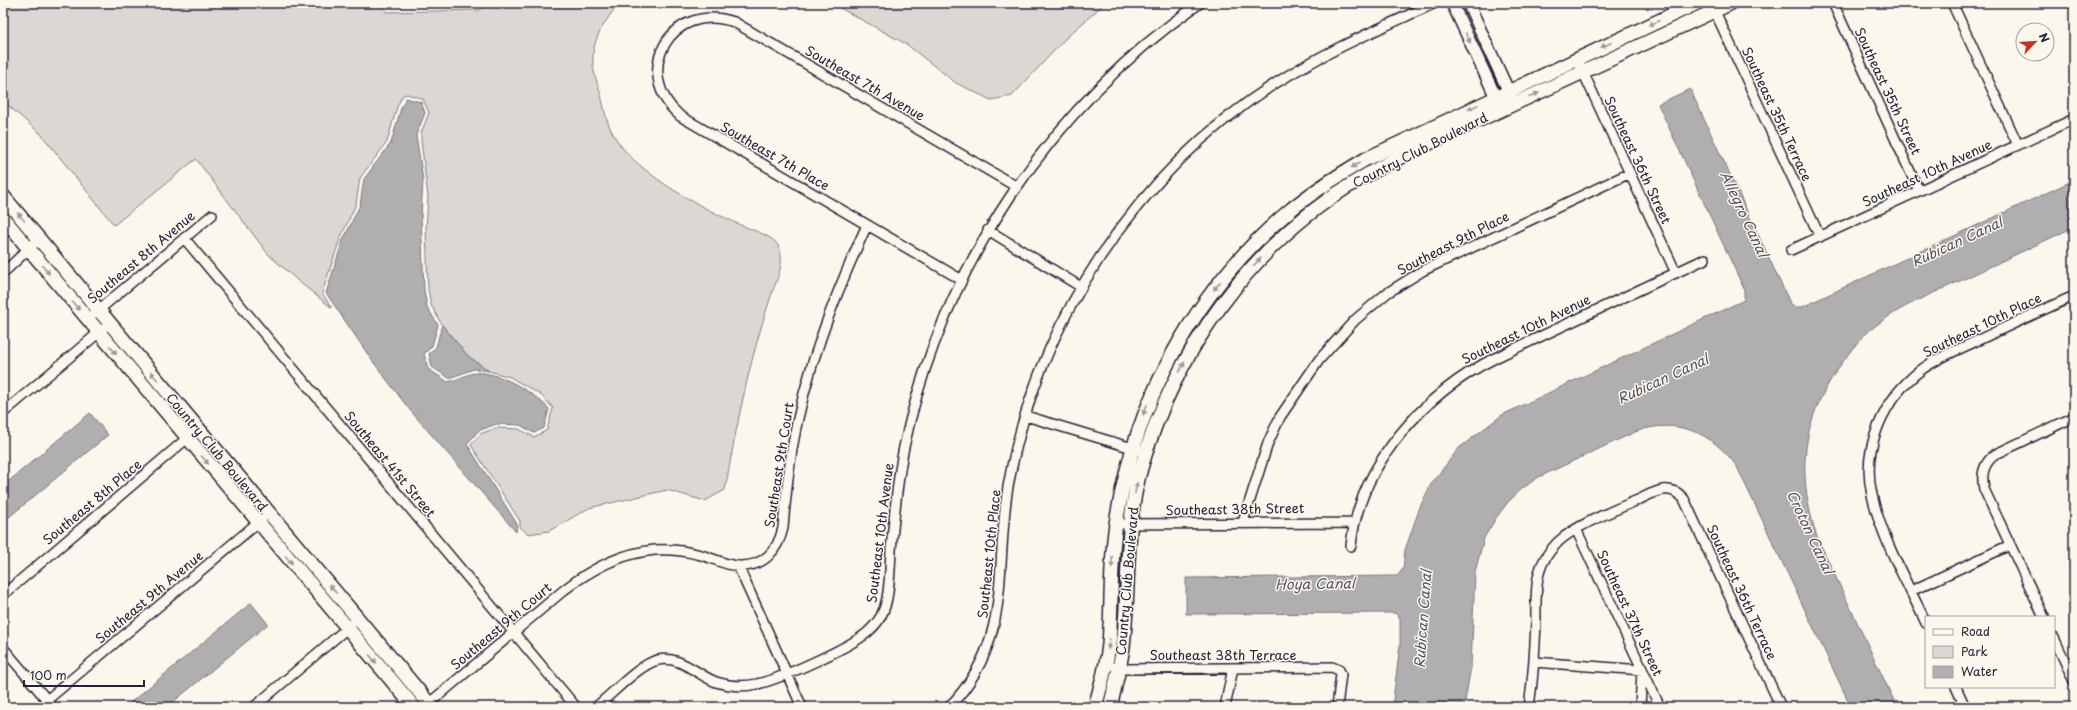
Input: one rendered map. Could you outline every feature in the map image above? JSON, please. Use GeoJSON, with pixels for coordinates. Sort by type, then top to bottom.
{"type":"FeatureCollection","features":[{"type":"Feature","properties":{"kind":"main road","name":"Country Club Boulevard"},"geometry":{"type":"LineString","coordinates":[[1095,707],[1106,666],[1110,630],[1113,553],[1116,524],[1132,448],[1148,402],[1176,346],[1207,299],[1229,271],[1261,236],[1307,197],[1360,162],[1386,148],[1697,3]]}},
{"type":"Feature","properties":{"kind":"main road","name":"Country Club Boulevard"},"geometry":{"type":"LineString","coordinates":[[1110,707],[1120,667],[1124,630],[1130,524],[1136,487],[1146,452],[1178,374],[1194,346],[1229,294],[1267,251],[1311,212],[1353,183],[1419,149],[1583,72],[1713,7],[1731,3]]}},
{"type":"Feature","properties":{"kind":"main road","name":"Country Club Boulevard"},"geometry":{"type":"LineString","coordinates":[[3,196],[358,619],[428,706]]}},
{"type":"Feature","properties":{"kind":"main road","name":"Country Club Boulevard"},"geometry":{"type":"LineString","coordinates":[[3,218],[87,320],[414,707]]}},
{"type":"Feature","properties":{"kind":"street"},"geometry":{"type":"LineString","coordinates":[[962,280],[988,230],[1048,144],[1094,92],[1147,42],[1200,3]]}},
{"type":"Feature","properties":{"kind":"street"},"geometry":{"type":"LineString","coordinates":[[1146,452],[1026,416],[1051,348],[1081,287],[1116,233],[1145,198],[1181,158],[1224,120],[1274,84],[1307,64],[1435,3]]}},
{"type":"Feature","properties":{"kind":"street"},"geometry":{"type":"LineString","coordinates":[[1452,3],[1501,110]]}},
{"type":"Feature","properties":{"kind":"street"},"geometry":{"type":"LineString","coordinates":[[1468,3],[1514,104]]}},
{"type":"Feature","properties":{"kind":"street","name":"Southeast 35th Street"},"geometry":{"type":"LineString","coordinates":[[1833,3],[1919,190]]}},
{"type":"Feature","properties":{"kind":"street"},"geometry":{"type":"LineString","coordinates":[[1952,3],[2018,144]]}},
{"type":"Feature","properties":{"kind":"street","name":"Southeast 35th Terrace"},"geometry":{"type":"LineString","coordinates":[[1713,7],[1820,237]]}},
{"type":"Feature","properties":{"kind":"street","name":"Southeast 7th Avenue"},"geometry":{"type":"LineString","coordinates":[[696,19],[716,17],[734,22],[1017,187]]}},
{"type":"Feature","properties":{"kind":"street","name":"Southeast 7th Place"},"geometry":{"type":"LineString","coordinates":[[696,19],[677,29],[669,36],[659,56],[657,76],[660,88],[671,109],[680,116],[962,280]]}},
{"type":"Feature","properties":{"kind":"street","name":"Southeast 36th Street"},"geometry":{"type":"LineString","coordinates":[[1577,59],[1676,273]]}},
{"type":"Feature","properties":{"kind":"street","name":"Southeast 10th Avenue"},"geometry":{"type":"LineString","coordinates":[[1791,250],[2074,119]]}},
{"type":"Feature","properties":{"kind":"street","name":"Southeast 9th Place"},"geometry":{"type":"LineString","coordinates":[[1243,522],[1266,450],[1280,417],[1319,360],[1355,320],[1388,293],[1424,270],[1630,173]]}},
{"type":"Feature","properties":{"kind":"street","name":"Southeast 8th Avenue"},"geometry":{"type":"LineString","coordinates":[[87,320],[212,215]]}},
{"type":"Feature","properties":{"kind":"street","name":"Southeast 9th Court"},"geometry":{"type":"LineString","coordinates":[[428,706],[513,632],[581,576],[622,557],[650,551],[678,551],[701,555],[738,566],[755,564],[772,554],[781,537],[792,450],[806,387],[829,313],[867,225]]}},
{"type":"Feature","properties":{"kind":"street"},"geometry":{"type":"LineString","coordinates":[[988,230],[1081,287]]}},
{"type":"Feature","properties":{"kind":"street","name":"Southeast 41st Street"},"geometry":{"type":"LineString","coordinates":[[184,238],[576,707]]}},
{"type":"Feature","properties":{"kind":"street"},"geometry":{"type":"LineString","coordinates":[[3,273],[40,239]]}},
{"type":"Feature","properties":{"kind":"street","name":"Southeast 10th Avenue"},"geometry":{"type":"LineString","coordinates":[[1351,546],[1355,523],[1367,491],[1394,443],[1425,406],[1452,382],[1496,357],[1705,259]]}},
{"type":"Feature","properties":{"kind":"street","name":"Southeast 10th Avenue"},"geometry":{"type":"LineString","coordinates":[[596,707],[646,665],[657,660],[670,659],[681,663],[715,682],[729,685],[759,684],[861,638],[870,630],[884,610],[887,599],[894,512],[904,447],[926,366],[941,326],[962,280]]}},
{"type":"Feature","properties":{"kind":"street","name":"Southeast 10th Place"},"geometry":{"type":"LineString","coordinates":[[1911,591],[1881,527],[1872,496],[1869,478],[1870,461],[1879,424],[1896,395],[1912,378],[1929,364],[2074,296]]}},
{"type":"Feature","properties":{"kind":"street"},"geometry":{"type":"LineString","coordinates":[[3,414],[110,324]]}},
{"type":"Feature","properties":{"kind":"street","name":"Southeast 10th Place"},"geometry":{"type":"LineString","coordinates":[[949,707],[976,671],[994,627],[999,603],[1002,537],[1008,486],[1026,416]]}},
{"type":"Feature","properties":{"kind":"street"},"geometry":{"type":"LineString","coordinates":[[2044,616],[1984,489],[1982,477],[1985,466],[1996,454],[2073,420]]}},
{"type":"Feature","properties":{"kind":"street","name":"Southeast 8th Place"},"geometry":{"type":"LineString","coordinates":[[3,595],[198,429]]}},
{"type":"Feature","properties":{"kind":"street","name":"Southeast 36th Terrace"},"geometry":{"type":"LineString","coordinates":[[1576,529],[1660,490],[1669,489],[1676,491],[1686,504],[1780,707]]}},
{"type":"Feature","properties":{"kind":"street","name":"Southeast 9th Avenue"},"geometry":{"type":"LineString","coordinates":[[47,700],[269,513]]}},
{"type":"Feature","properties":{"kind":"street","name":"Southeast 38th Street"},"geometry":{"type":"LineString","coordinates":[[1116,524],[1243,522],[1355,523]]}},
{"type":"Feature","properties":{"kind":"street"},"geometry":{"type":"LineString","coordinates":[[1529,707],[1534,662],[1537,582],[1540,569],[1553,547],[1576,529]]}},
{"type":"Feature","properties":{"kind":"street","name":"Southeast 37th Street"},"geometry":{"type":"LineString","coordinates":[[1576,529],[1660,707]]}},
{"type":"Feature","properties":{"kind":"street"},"geometry":{"type":"LineString","coordinates":[[1925,621],[1911,591],[2010,545]]}},
{"type":"Feature","properties":{"kind":"street"},"geometry":{"type":"LineString","coordinates":[[738,566],[802,707]]}},
{"type":"Feature","properties":{"kind":"street"},"geometry":{"type":"LineString","coordinates":[[254,707],[358,619]]}},
{"type":"Feature","properties":{"kind":"street"},"geometry":{"type":"LineString","coordinates":[[2055,640],[2074,681]]}},
{"type":"Feature","properties":{"kind":"street"},"geometry":{"type":"LineString","coordinates":[[3,648],[53,707]]}},
{"type":"Feature","properties":{"kind":"street"},"geometry":{"type":"LineString","coordinates":[[1534,662],[1642,670],[1640,707]]}},
{"type":"Feature","properties":{"kind":"street","name":"Southeast 38th Terrace"},"geometry":{"type":"LineString","coordinates":[[1106,666],[1233,668],[1328,667],[1339,670],[1341,678],[1337,707]]}},
{"type":"Feature","properties":{"kind":"street"},"geometry":{"type":"LineString","coordinates":[[1225,707],[1233,668]]}},
{"type":"Feature","properties":{"kind":"street"},"geometry":{"type":"LineString","coordinates":[[1956,688],[1965,707]]}},
{"type":"Feature","properties":{"kind":"green space"},"geometry":{"type":"Polygon","coordinates":[[[3,3],[384,3],[386,12],[480,10],[487,3],[619,3],[609,16],[597,38],[594,46],[593,66],[608,123],[621,146],[649,173],[666,185],[719,215],[769,237],[777,244],[780,250],[780,269],[757,341],[739,415],[725,490],[705,501],[667,490],[589,508],[549,531],[528,534],[520,527],[520,521],[471,445],[480,434],[496,428],[519,429],[534,437],[547,430],[553,408],[541,395],[510,377],[489,371],[468,356],[442,325],[431,305],[428,289],[426,229],[428,197],[421,140],[421,133],[429,113],[423,99],[407,94],[402,96],[397,107],[387,142],[360,178],[356,204],[340,239],[322,293],[332,308],[298,281],[268,254],[196,159],[114,225],[41,134],[3,101],[3,3]]]}},
{"type":"Feature","properties":{"kind":"green space"},"geometry":{"type":"Polygon","coordinates":[[[831,3],[1105,3],[1066,38],[1012,96],[991,100],[956,83],[906,44],[831,3]]]}},
{"type":"Feature","properties":{"kind":"water"},"geometry":{"type":"Polygon","coordinates":[[[1690,89],[1790,303],[1795,307],[1802,307],[2074,180],[2074,227],[1916,301],[1894,313],[1874,327],[1853,349],[1828,384],[1818,405],[1806,447],[1806,490],[1810,513],[1817,537],[1897,707],[1851,707],[1737,467],[1717,445],[1705,437],[1679,427],[1664,426],[1635,432],[1537,478],[1523,488],[1508,502],[1484,538],[1475,572],[1471,667],[1464,707],[1392,707],[1400,646],[1400,618],[1395,613],[1186,614],[1186,578],[1397,576],[1403,569],[1405,550],[1420,507],[1431,484],[1459,448],[1502,415],[1744,300],[1744,289],[1658,104],[1690,89]]]}},
{"type":"Feature","properties":{"kind":"water"},"geometry":{"type":"Polygon","coordinates":[[[406,98],[421,102],[425,113],[416,135],[423,180],[421,216],[424,290],[427,307],[438,325],[432,346],[424,354],[428,369],[448,382],[475,373],[494,375],[515,384],[535,396],[549,409],[544,428],[534,433],[520,425],[496,424],[478,431],[467,444],[517,524],[516,532],[409,409],[371,359],[326,293],[343,240],[360,205],[364,179],[391,143],[401,108],[406,98]]]}},
{"type":"Feature","properties":{"kind":"water"},"geometry":{"type":"Polygon","coordinates":[[[442,325],[468,356],[489,371],[474,369],[449,378],[432,367],[429,354],[436,347],[442,325]]]}},
{"type":"Feature","properties":{"kind":"water"},"geometry":{"type":"Polygon","coordinates":[[[90,413],[108,435],[3,522],[3,486],[90,413]]]}},
{"type":"Feature","properties":{"kind":"water"},"geometry":{"type":"Polygon","coordinates":[[[251,603],[268,624],[167,707],[125,707],[251,603]]]}},
{"type":"Feature","properties":{"kind":"water label","name":"Allegro Canal"},"geometry":{"type":"Point","coordinates":[1744,214]}},
{"type":"Feature","properties":{"kind":"water label","name":"Rubican Canal"},"geometry":{"type":"Point","coordinates":[1957,242]}},
{"type":"Feature","properties":{"kind":"water label","name":"Rubican Canal"},"geometry":{"type":"Point","coordinates":[1663,379]}},
{"type":"Feature","properties":{"kind":"water label","name":"Croton Canal"},"geometry":{"type":"Point","coordinates":[1810,532]}},
{"type":"Feature","properties":{"kind":"water label","name":"Hoya Canal"},"geometry":{"type":"Point","coordinates":[1315,584]}},
{"type":"Feature","properties":{"kind":"water label","name":"Rubican Canal"},"geometry":{"type":"Point","coordinates":[1423,619]}}]}
